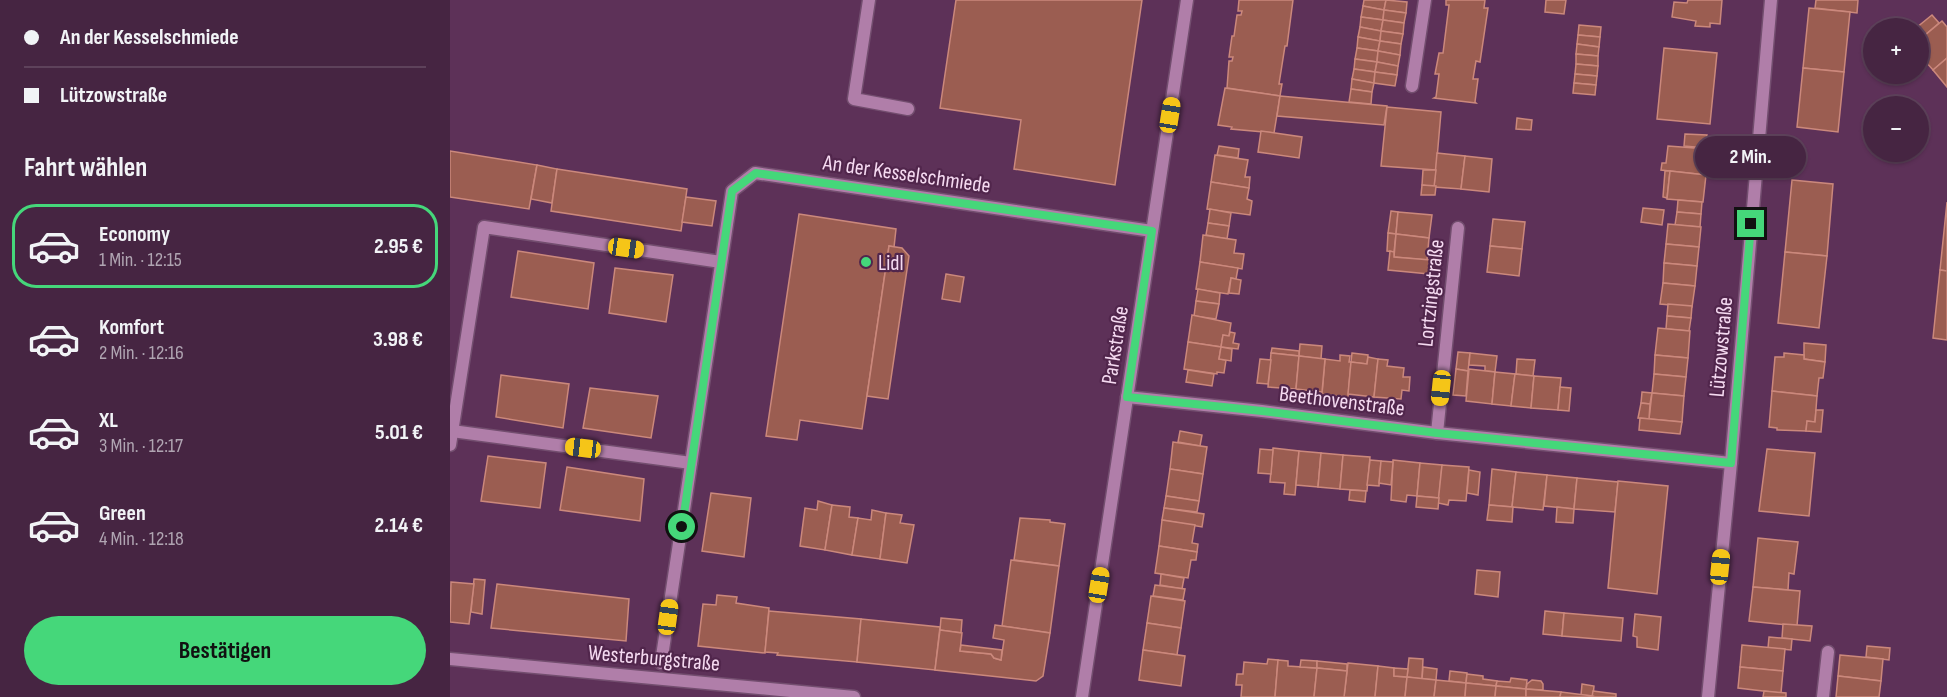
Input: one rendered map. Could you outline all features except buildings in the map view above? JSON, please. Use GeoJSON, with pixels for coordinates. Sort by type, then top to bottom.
{"type":"FeatureCollection","features":[{"type":"Feature","properties":{"kind":"street"},"geometry":{"type":"LineString","coordinates":[[868,0],[854,99],[908,110]]}},
{"type":"Feature","properties":{"kind":"street","name":"Parkstraße"},"geometry":{"type":"LineString","coordinates":[[1082,697],[1187,0]]}},
{"type":"Feature","properties":{"kind":"street"},"geometry":{"type":"LineString","coordinates":[[1412,86],[1425,0]]}},
{"type":"Feature","properties":{"kind":"street","name":"Lützowstraße"},"geometry":{"type":"LineString","coordinates":[[1708,697],[1731,463],[1771,0]]}},
{"type":"Feature","properties":{"kind":"street","name":"An der Kesselschmiede"},"geometry":{"type":"LineString","coordinates":[[662,663],[732,191],[756,173],[1152,231]]}},
{"type":"Feature","properties":{"kind":"street"},"geometry":{"type":"LineString","coordinates":[[450,445],[484,227],[721,262]]}},
{"type":"Feature","properties":{"kind":"street","name":"Lortzingstraße"},"geometry":{"type":"LineString","coordinates":[[1437,433],[1458,228]]}},
{"type":"Feature","properties":{"kind":"street","name":"Beethovenstraße"},"geometry":{"type":"LineString","coordinates":[[1127,397],[1437,433],[1731,463]]}},
{"type":"Feature","properties":{"kind":"street"},"geometry":{"type":"LineString","coordinates":[[452,431],[691,463]]}},
{"type":"Feature","properties":{"kind":"street"},"geometry":{"type":"LineString","coordinates":[[1824,697],[1828,652]]}},
{"type":"Feature","properties":{"kind":"street","name":"Westerburgstraße"},"geometry":{"type":"LineString","coordinates":[[450,659],[854,697]]}},
{"type":"Feature","properties":{"kind":"place","name":"Lidl"},"geometry":{"type":"Point","coordinates":[866,262]}},
{"type":"Feature","properties":{"kind":"route"},"geometry":{"type":"LineString","coordinates":[[682,527],[732,191],[756,173],[1152,231],[1127,397],[1437,433],[1731,463],[1751,224]]}}]}
